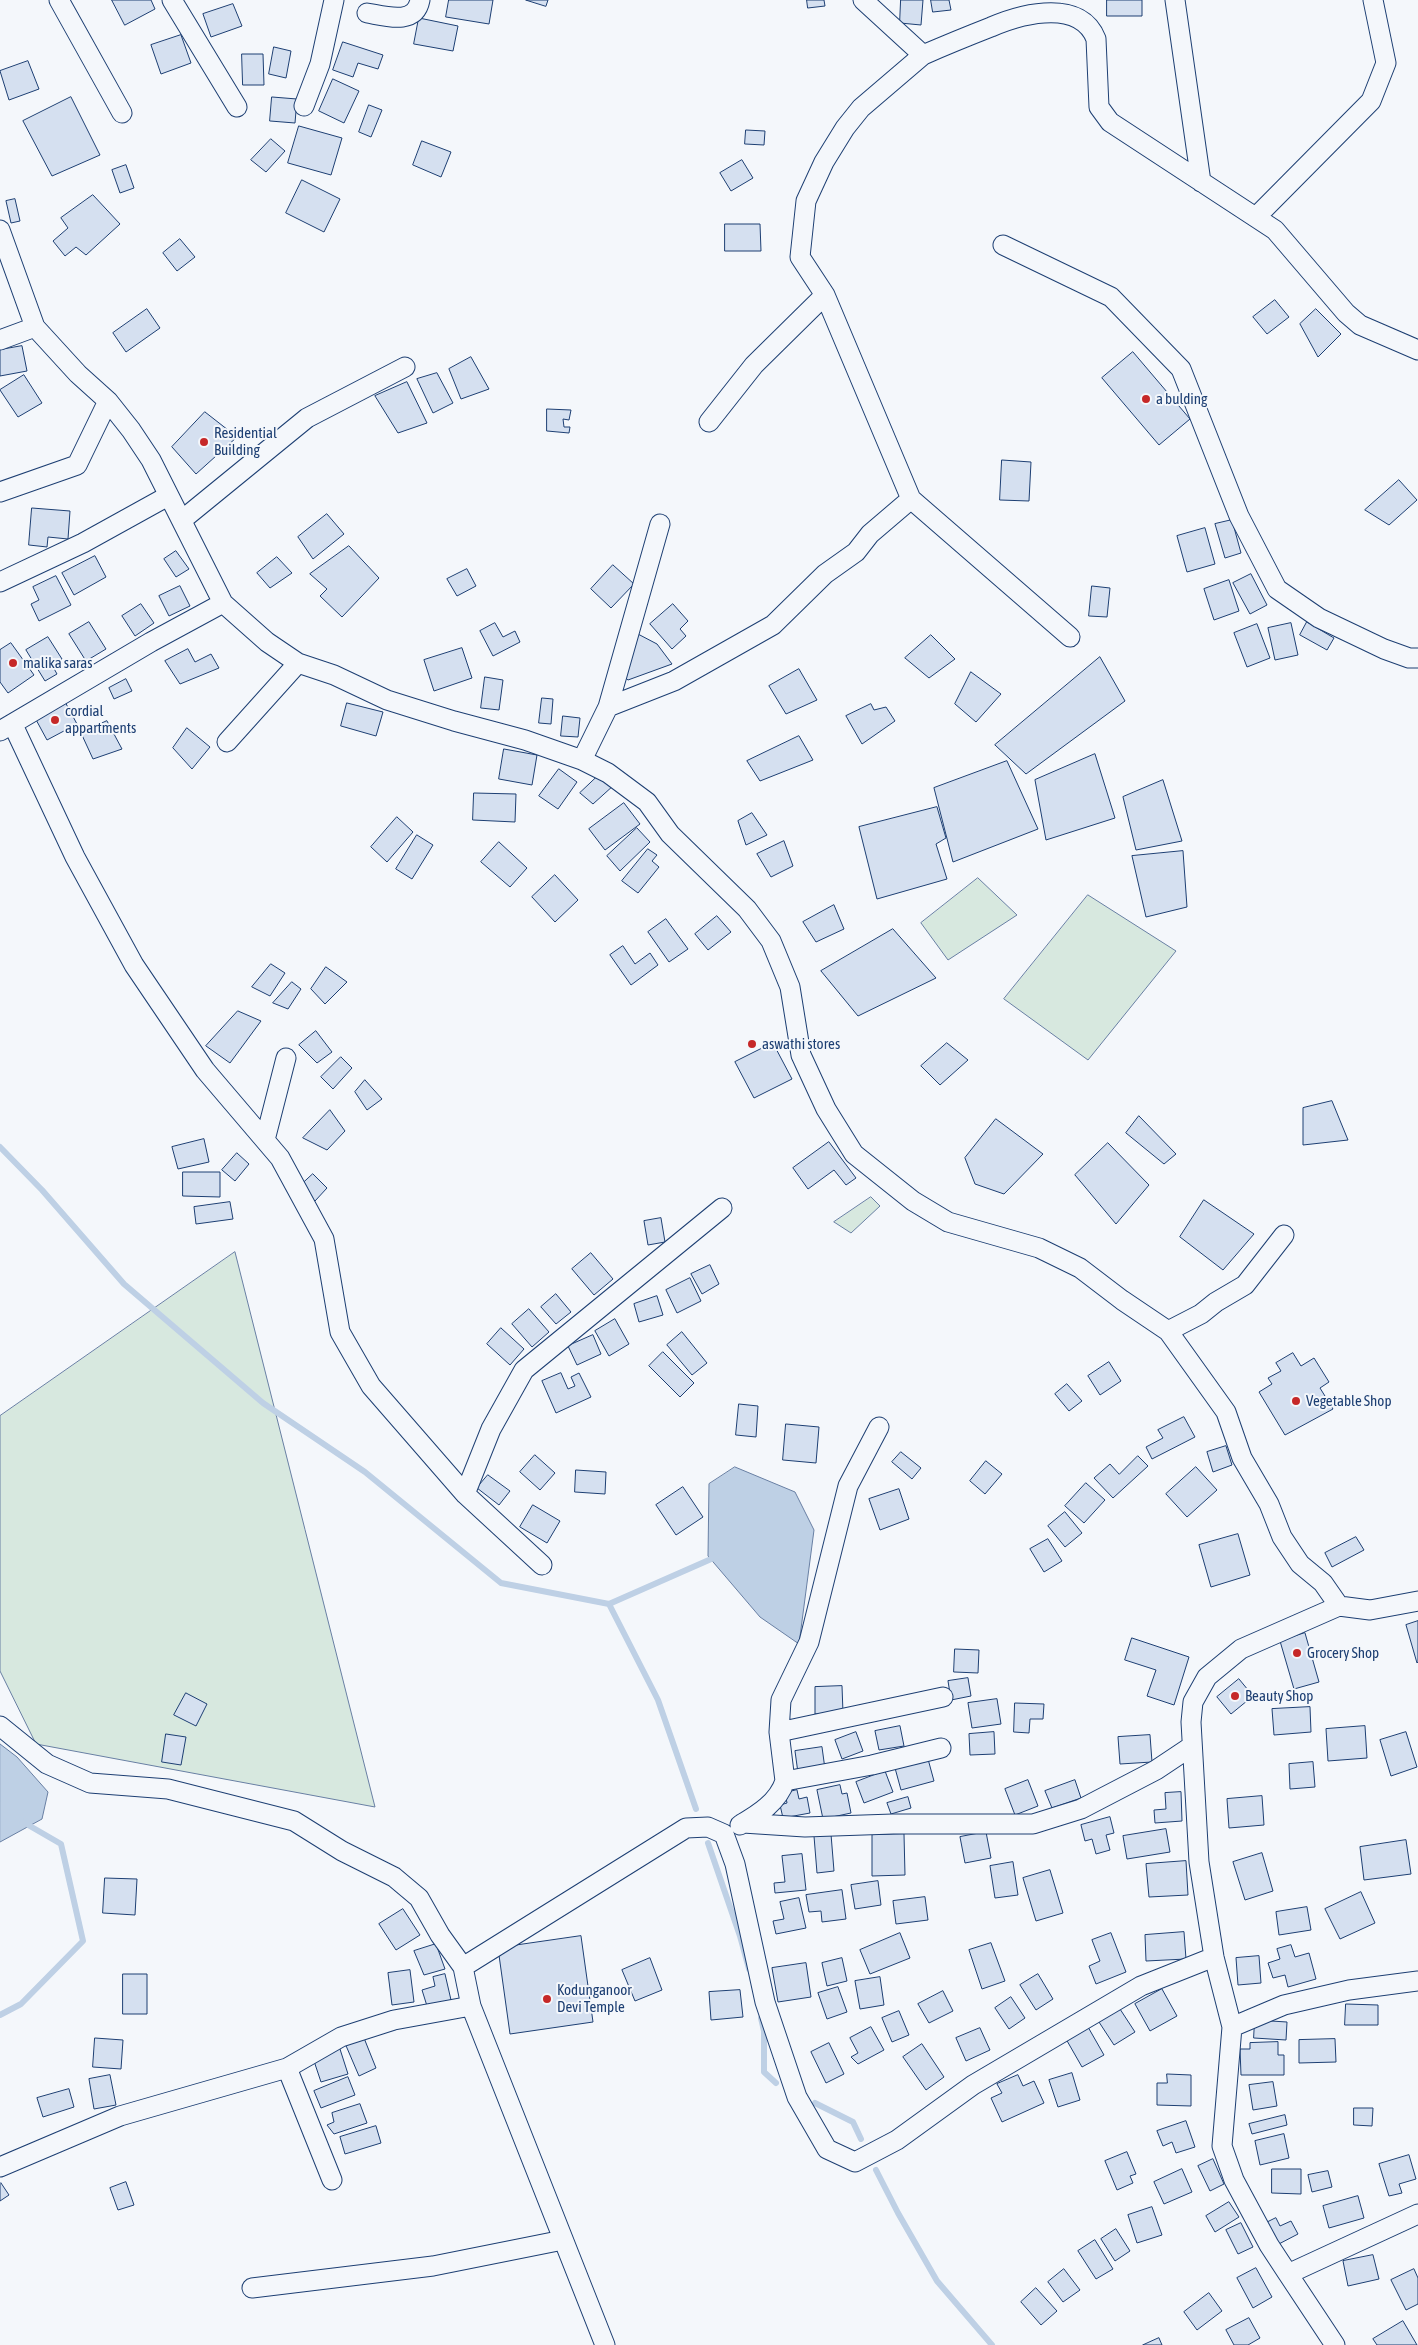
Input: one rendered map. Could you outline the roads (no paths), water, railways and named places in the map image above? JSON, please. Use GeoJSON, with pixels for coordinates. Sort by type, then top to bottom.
{"type":"FeatureCollection","features":[{"type":"Feature","properties":{"kind":"street"},"geometry":{"type":"LineString","coordinates":[[60,0],[122,113]]}},
{"type":"Feature","properties":{"kind":"street"},"geometry":{"type":"LineString","coordinates":[[172,0],[237,107]]}},
{"type":"Feature","properties":{"kind":"street"},"geometry":{"type":"LineString","coordinates":[[304,106],[320,64],[334,0]]}},
{"type":"Feature","properties":{"kind":"street"},"geometry":{"type":"LineString","coordinates":[[367,13],[398,18],[406,17],[417,9],[420,0]]}},
{"type":"Feature","properties":{"kind":"street"},"geometry":{"type":"LineString","coordinates":[[863,0],[923,55]]}},
{"type":"Feature","properties":{"kind":"street"},"geometry":{"type":"LineString","coordinates":[[1175,0],[1201,182]]}},
{"type":"Feature","properties":{"kind":"street"},"geometry":{"type":"LineString","coordinates":[[1256,217],[1371,101],[1386,63],[1373,0]]}},
{"type":"Feature","properties":{"kind":"street"},"geometry":{"type":"LineString","coordinates":[[1070,637],[911,499],[825,295],[800,257],[806,201],[824,162],[855,114],[923,55],[1038,7],[1069,7],[1079,11],[1089,20],[1096,39],[1099,107],[1104,117],[1116,127],[1275,230],[1346,313],[1360,325],[1418,350]]}},
{"type":"Feature","properties":{"kind":"street"},"geometry":{"type":"LineString","coordinates":[[0,230],[35,327],[78,374],[108,401],[151,460],[223,603],[267,642],[298,663],[334,675],[388,700],[454,721],[526,740],[582,760],[608,773],[647,802],[670,834],[747,909],[770,941],[790,987],[801,1055],[826,1109],[854,1154],[913,1201],[948,1222],[1039,1248],[1080,1268],[1122,1300],[1168,1330],[1226,1412],[1242,1458],[1269,1504],[1282,1537],[1300,1564],[1323,1583],[1338,1606]]}},
{"type":"Feature","properties":{"kind":"street"},"geometry":{"type":"LineString","coordinates":[[1003,245],[1111,297],[1181,369],[1238,516],[1277,589],[1319,618],[1384,649],[1409,658],[1418,658]]}},
{"type":"Feature","properties":{"kind":"street"},"geometry":{"type":"LineString","coordinates":[[710,422],[754,365],[825,295]]}},
{"type":"Feature","properties":{"kind":"street"},"geometry":{"type":"LineString","coordinates":[[0,340],[35,327]]}},
{"type":"Feature","properties":{"kind":"street"},"geometry":{"type":"LineString","coordinates":[[182,520],[307,418],[405,367]]}},
{"type":"Feature","properties":{"kind":"street"},"geometry":{"type":"LineString","coordinates":[[0,492],[78,465],[108,401]]}},
{"type":"Feature","properties":{"kind":"street"},"geometry":{"type":"LineString","coordinates":[[0,582],[83,543],[168,496]]}},
{"type":"Feature","properties":{"kind":"street"},"geometry":{"type":"LineString","coordinates":[[608,707],[674,681],[773,625],[825,574],[856,552],[870,534],[911,499]]}},
{"type":"Feature","properties":{"kind":"street"},"geometry":{"type":"LineString","coordinates":[[582,760],[608,707],[660,524]]}},
{"type":"Feature","properties":{"kind":"street"},"geometry":{"type":"LineString","coordinates":[[223,603],[151,642],[6,728],[134,966],[205,1070],[280,1158],[324,1239],[340,1332],[371,1386],[465,1494],[542,1565]]}},
{"type":"Feature","properties":{"kind":"street"},"geometry":{"type":"LineString","coordinates":[[226,742],[298,663]]}},
{"type":"Feature","properties":{"kind":"street"},"geometry":{"type":"LineString","coordinates":[[265,1140],[286,1058]]}},
{"type":"Feature","properties":{"kind":"street"},"geometry":{"type":"LineString","coordinates":[[465,1494],[491,1429],[524,1370],[722,1208]]}},
{"type":"Feature","properties":{"kind":"street"},"geometry":{"type":"LineString","coordinates":[[1168,1330],[1201,1314],[1216,1302],[1245,1285],[1284,1235]]}},
{"type":"Feature","properties":{"kind":"street"},"geometry":{"type":"LineString","coordinates":[[724,1834],[771,1803],[782,1790],[785,1781],[779,1732],[780,1700],[809,1642],[848,1486],[878,1427]]}},
{"type":"Feature","properties":{"kind":"street"},"geometry":{"type":"LineString","coordinates":[[1335,2345],[1269,2245],[1234,2180],[1222,2146],[1232,2027],[1214,1957],[1200,1862],[1192,1746],[1193,1702],[1207,1677],[1241,1649],[1338,1606],[1370,1610],[1418,1601]]}},
{"type":"Feature","properties":{"kind":"street"},"geometry":{"type":"LineString","coordinates":[[779,1732],[943,1697]]}},
{"type":"Feature","properties":{"kind":"street"},"geometry":{"type":"LineString","coordinates":[[0,1726],[47,1764],[90,1783],[168,1788],[294,1821],[342,1851],[394,1877],[419,1898],[440,1935],[463,1967],[471,2006],[605,2345]]}},
{"type":"Feature","properties":{"kind":"street"},"geometry":{"type":"LineString","coordinates":[[743,1823],[805,1827],[893,1824],[1033,1824],[1081,1809],[1156,1770],[1192,1746]]}},
{"type":"Feature","properties":{"kind":"street"},"geometry":{"type":"LineString","coordinates":[[785,1781],[872,1765],[941,1748]]}},
{"type":"Feature","properties":{"kind":"street"},"geometry":{"type":"LineString","coordinates":[[463,1967],[686,1828],[708,1827],[724,1834],[734,1864],[765,2002],[797,2097],[827,2150],[855,2162],[897,2140],[973,2085],[1141,1986],[1214,1957]]}},
{"type":"Feature","properties":{"kind":"street"},"geometry":{"type":"LineString","coordinates":[[1232,2027],[1284,2005],[1349,1990],[1418,1981]]}},
{"type":"Feature","properties":{"kind":"street"},"geometry":{"type":"LineString","coordinates":[[0,2167],[120,2116],[287,2068],[341,2037],[394,2020],[471,2006]]}},
{"type":"Feature","properties":{"kind":"street"},"geometry":{"type":"LineString","coordinates":[[287,2068],[332,2180]]}},
{"type":"Feature","properties":{"kind":"street"},"geometry":{"type":"LineString","coordinates":[[1288,2274],[1418,2214]]}},
{"type":"Feature","properties":{"kind":"street"},"geometry":{"type":"LineString","coordinates":[[252,2288],[433,2266],[563,2240]]}},
{"type":"Feature","properties":{"kind":"water"},"geometry":{"type":"Polygon","coordinates":[[[735,1467],[795,1492],[814,1530],[799,1644],[760,1617],[708,1556],[709,1484],[735,1467]]]}},
{"type":"Feature","properties":{"kind":"water"},"geometry":{"type":"Polygon","coordinates":[[[0,1744],[17,1757],[48,1792],[42,1819],[0,1842],[0,1744]]]}},
{"type":"Feature","properties":{"kind":"waterway"},"geometry":{"type":"LineString","coordinates":[[0,1147],[42,1190],[124,1284],[263,1403],[365,1472],[501,1583],[609,1604],[718,1556]]}},
{"type":"Feature","properties":{"kind":"waterway"},"geometry":{"type":"LineString","coordinates":[[609,1604],[658,1700],[696,1809]]}},
{"type":"Feature","properties":{"kind":"waterway"},"geometry":{"type":"LineString","coordinates":[[0,2015],[21,2004],[83,1941],[61,1844],[23,1822]]}},
{"type":"Feature","properties":{"kind":"waterway"},"geometry":{"type":"LineString","coordinates":[[708,1843],[740,1936],[749,1969]]}},
{"type":"Feature","properties":{"kind":"waterway"},"geometry":{"type":"LineString","coordinates":[[761,2018],[764,2031],[764,2072],[776,2083]]}},
{"type":"Feature","properties":{"kind":"waterway"},"geometry":{"type":"LineString","coordinates":[[815,2103],[853,2122],[861,2139]]}},
{"type":"Feature","properties":{"kind":"waterway"},"geometry":{"type":"LineString","coordinates":[[876,2170],[937,2281],[992,2345]]}},
{"type":"Feature","properties":{"kind":"place","name":"a bulding"},"geometry":{"type":"Point","coordinates":[1146,399]}},
{"type":"Feature","properties":{"kind":"place","name":"Residential Building"},"geometry":{"type":"Point","coordinates":[204,442]}},
{"type":"Feature","properties":{"kind":"place","name":"malika saras"},"geometry":{"type":"Point","coordinates":[13,663]}},
{"type":"Feature","properties":{"kind":"place","name":"cordial appartments"},"geometry":{"type":"Point","coordinates":[55,720]}},
{"type":"Feature","properties":{"kind":"place","name":"aswathi stores"},"geometry":{"type":"Point","coordinates":[752,1044]}},
{"type":"Feature","properties":{"kind":"place","name":"Vegetable Shop"},"geometry":{"type":"Point","coordinates":[1296,1401]}},
{"type":"Feature","properties":{"kind":"place","name":"Grocery Shop"},"geometry":{"type":"Point","coordinates":[1297,1653]}},
{"type":"Feature","properties":{"kind":"place","name":"Beauty Shop"},"geometry":{"type":"Point","coordinates":[1235,1696]}},
{"type":"Feature","properties":{"kind":"place","name":"Kodunganoor Devi Temple"},"geometry":{"type":"Point","coordinates":[547,1999]}}]}
